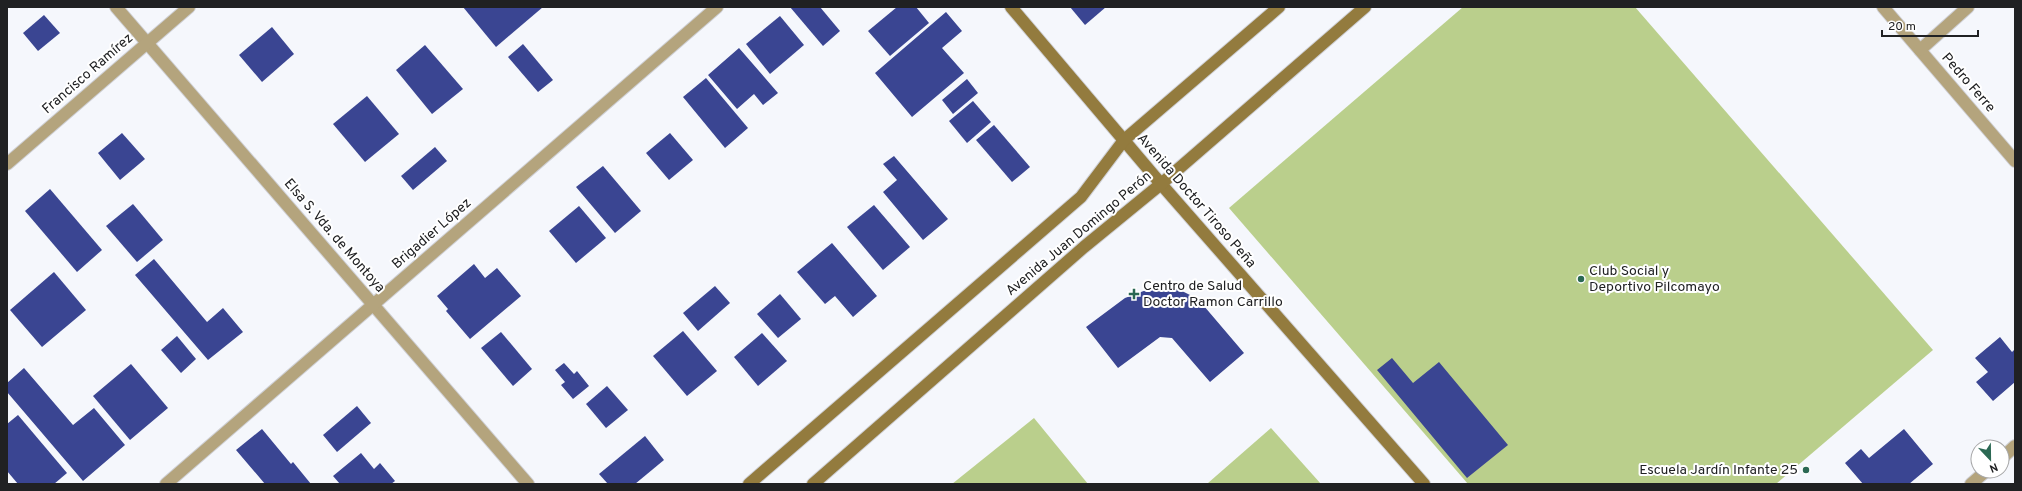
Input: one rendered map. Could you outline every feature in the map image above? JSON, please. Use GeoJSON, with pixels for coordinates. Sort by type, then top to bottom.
{"type":"FeatureCollection","features":[{"type":"Feature","properties":{"kind":"street","name":"Elsa S. Vda. de Montoya"},"geometry":{"type":"LineString","coordinates":[[116,7],[528,484]]}},
{"type":"Feature","properties":{"kind":"street","name":"Francisco Ramírez"},"geometry":{"type":"LineString","coordinates":[[7,164],[189,7]]}},
{"type":"Feature","properties":{"kind":"street","name":"Brigadier López"},"geometry":{"type":"LineString","coordinates":[[166,484],[717,7]]}},
{"type":"Feature","properties":{"kind":"street","name":"Avenida Doctor Tiroso Peña"},"geometry":{"type":"LineString","coordinates":[[1011,7],[1161,184],[1424,484]]}},
{"type":"Feature","properties":{"kind":"street","name":"Avenida Juan Domingo Perón"},"geometry":{"type":"LineString","coordinates":[[749,484],[1081,197],[1124,140],[1279,7]]}},
{"type":"Feature","properties":{"kind":"street","name":"Avenida Juan Domingo Perón"},"geometry":{"type":"LineString","coordinates":[[813,484],[1084,247],[1161,184],[1365,7]]}},
{"type":"Feature","properties":{"kind":"street","name":"Pedro Ferre"},"geometry":{"type":"LineString","coordinates":[[1883,7],[2015,161]]}},
{"type":"Feature","properties":{"kind":"street"},"geometry":{"type":"LineString","coordinates":[[1920,50],[1968,7]]}},
{"type":"Feature","properties":{"kind":"green space","name":"Club Social y Deportivo Pilcomayo"},"geometry":{"type":"Polygon","coordinates":[[[1463,7],[1635,7],[1933,350],[1776,484],[1468,484],[1229,208],[1463,7]]]}},
{"type":"Feature","properties":{"kind":"green space"},"geometry":{"type":"Polygon","coordinates":[[[1034,418],[1088,484],[952,484],[1034,418]]]}},
{"type":"Feature","properties":{"kind":"green space"},"geometry":{"type":"Polygon","coordinates":[[[1271,428],[1321,484],[1208,483],[1271,428]]]}},
{"type":"Feature","properties":{"kind":"building"},"geometry":{"type":"Polygon","coordinates":[[[463,7],[543,7],[496,47],[463,7]]]}},
{"type":"Feature","properties":{"kind":"building"},"geometry":{"type":"Polygon","coordinates":[[[790,7],[820,7],[840,31],[823,46],[790,7]]]}},
{"type":"Feature","properties":{"kind":"building"},"geometry":{"type":"Polygon","coordinates":[[[897,7],[916,7],[929,23],[890,56],[868,31],[897,7]]]}},
{"type":"Feature","properties":{"kind":"building"},"geometry":{"type":"Polygon","coordinates":[[[1070,7],[1106,7],[1085,25],[1070,7]]]}},
{"type":"Feature","properties":{"kind":"building"},"geometry":{"type":"Polygon","coordinates":[[[946,12],[962,31],[942,48],[964,73],[912,117],[875,73],[946,12]]]}},
{"type":"Feature","properties":{"kind":"building"},"geometry":{"type":"Polygon","coordinates":[[[44,15],[60,33],[38,51],[23,33],[44,15]]]}},
{"type":"Feature","properties":{"kind":"building"},"geometry":{"type":"Polygon","coordinates":[[[780,16],[804,45],[770,74],[746,44],[780,16]]]}},
{"type":"Feature","properties":{"kind":"building"},"geometry":{"type":"Polygon","coordinates":[[[272,27],[294,54],[262,82],[239,55],[272,27]]]}},
{"type":"Feature","properties":{"kind":"building"},"geometry":{"type":"Polygon","coordinates":[[[523,44],[553,80],[538,92],[508,57],[523,44]]]}},
{"type":"Feature","properties":{"kind":"building"},"geometry":{"type":"Polygon","coordinates":[[[425,45],[463,89],[432,114],[396,70],[425,45]]]}},
{"type":"Feature","properties":{"kind":"building"},"geometry":{"type":"Polygon","coordinates":[[[739,48],[778,93],[763,105],[754,94],[737,109],[708,75],[739,48]]]}},
{"type":"Feature","properties":{"kind":"building"},"geometry":{"type":"Polygon","coordinates":[[[706,78],[748,128],[725,148],[683,97],[706,78]]]}},
{"type":"Feature","properties":{"kind":"building"},"geometry":{"type":"Polygon","coordinates":[[[967,79],[978,93],[953,114],[942,100],[967,79]]]}},
{"type":"Feature","properties":{"kind":"building"},"geometry":{"type":"Polygon","coordinates":[[[367,96],[399,134],[365,162],[333,124],[367,96]]]}},
{"type":"Feature","properties":{"kind":"building"},"geometry":{"type":"Polygon","coordinates":[[[973,101],[991,122],[967,143],[949,121],[973,101]]]}},
{"type":"Feature","properties":{"kind":"building"},"geometry":{"type":"Polygon","coordinates":[[[994,125],[1030,167],[1012,182],[976,140],[994,125]]]}},
{"type":"Feature","properties":{"kind":"building"},"geometry":{"type":"Polygon","coordinates":[[[122,133],[145,159],[120,180],[98,153],[122,133]]]}},
{"type":"Feature","properties":{"kind":"building"},"geometry":{"type":"Polygon","coordinates":[[[670,133],[693,160],[669,180],[646,153],[670,133]]]}},
{"type":"Feature","properties":{"kind":"building"},"geometry":{"type":"Polygon","coordinates":[[[435,147],[447,161],[413,190],[401,176],[435,147]]]}},
{"type":"Feature","properties":{"kind":"building"},"geometry":{"type":"Polygon","coordinates":[[[894,156],[948,219],[923,240],[883,192],[897,180],[883,164],[894,156]]]}},
{"type":"Feature","properties":{"kind":"building"},"geometry":{"type":"Polygon","coordinates":[[[603,166],[641,211],[615,233],[576,187],[603,166]]]}},
{"type":"Feature","properties":{"kind":"building"},"geometry":{"type":"Polygon","coordinates":[[[50,189],[102,250],[77,272],[25,211],[50,189]]]}},
{"type":"Feature","properties":{"kind":"building"},"geometry":{"type":"Polygon","coordinates":[[[133,204],[163,240],[137,262],[106,226],[133,204]]]}},
{"type":"Feature","properties":{"kind":"building"},"geometry":{"type":"Polygon","coordinates":[[[874,205],[910,247],[883,270],[847,227],[874,205]]]}},
{"type":"Feature","properties":{"kind":"building"},"geometry":{"type":"Polygon","coordinates":[[[579,206],[606,238],[576,263],[549,231],[579,206]]]}},
{"type":"Feature","properties":{"kind":"building"},"geometry":{"type":"Polygon","coordinates":[[[832,243],[877,296],[853,317],[835,296],[825,304],[797,272],[832,243]]]}},
{"type":"Feature","properties":{"kind":"building"},"geometry":{"type":"Polygon","coordinates":[[[154,259],[207,322],[223,308],[243,332],[208,360],[135,275],[154,259]]]}},
{"type":"Feature","properties":{"kind":"building"},"geometry":{"type":"Polygon","coordinates":[[[474,264],[485,278],[497,268],[521,296],[470,339],[446,311],[448,309],[437,296],[474,264]]]}},
{"type":"Feature","properties":{"kind":"building"},"geometry":{"type":"Polygon","coordinates":[[[54,272],[86,310],[42,347],[10,310],[54,272]]]}},
{"type":"Feature","properties":{"kind":"building"},"geometry":{"type":"Polygon","coordinates":[[[715,286],[730,303],[698,331],[683,313],[715,286]]]}},
{"type":"Feature","properties":{"kind":"building"},"geometry":{"type":"Polygon","coordinates":[[[1149,289],[1178,289],[1198,299],[1244,353],[1210,382],[1172,338],[1160,337],[1118,368],[1086,327],[1125,298],[1149,289]]]}},
{"type":"Feature","properties":{"kind":"building"},"geometry":{"type":"Polygon","coordinates":[[[780,294],[801,319],[778,338],[757,314],[780,294]]]}},
{"type":"Feature","properties":{"kind":"building"},"geometry":{"type":"Polygon","coordinates":[[[683,331],[717,371],[687,396],[653,356],[683,331]]]}},
{"type":"Feature","properties":{"kind":"building"},"geometry":{"type":"Polygon","coordinates":[[[501,332],[532,369],[513,386],[481,348],[501,332]]]}},
{"type":"Feature","properties":{"kind":"building"},"geometry":{"type":"Polygon","coordinates":[[[762,333],[787,361],[758,386],[734,357],[762,333]]]}},
{"type":"Feature","properties":{"kind":"building"},"geometry":{"type":"Polygon","coordinates":[[[177,336],[196,359],[181,373],[161,350],[177,336]]]}},
{"type":"Feature","properties":{"kind":"building"},"geometry":{"type":"Polygon","coordinates":[[[2000,337],[2012,352],[2015,349],[2015,382],[1993,401],[1976,382],[1988,372],[1975,358],[2000,337]]]}},
{"type":"Feature","properties":{"kind":"building"},"geometry":{"type":"Polygon","coordinates":[[[1392,358],[1413,383],[1439,362],[1508,445],[1467,478],[1377,370],[1392,358]]]}},
{"type":"Feature","properties":{"kind":"building"},"geometry":{"type":"Polygon","coordinates":[[[564,363],[574,374],[577,371],[589,386],[573,399],[561,385],[565,382],[555,370],[564,363]]]}},
{"type":"Feature","properties":{"kind":"building"},"geometry":{"type":"Polygon","coordinates":[[[131,364],[168,408],[130,440],[93,396],[131,364]]]}},
{"type":"Feature","properties":{"kind":"building"},"geometry":{"type":"Polygon","coordinates":[[[24,368],[73,425],[94,408],[125,445],[83,481],[7,392],[7,383],[24,368]]]}},
{"type":"Feature","properties":{"kind":"building"},"geometry":{"type":"Polygon","coordinates":[[[607,386],[628,410],[606,428],[586,404],[607,386]]]}},
{"type":"Feature","properties":{"kind":"building"},"geometry":{"type":"Polygon","coordinates":[[[357,406],[371,423],[337,452],[323,435],[357,406]]]}},
{"type":"Feature","properties":{"kind":"building"},"geometry":{"type":"Polygon","coordinates":[[[18,415],[67,473],[54,484],[18,484],[7,471],[7,424],[18,415]]]}},
{"type":"Feature","properties":{"kind":"building"},"geometry":{"type":"Polygon","coordinates":[[[262,429],[291,464],[293,462],[311,484],[265,484],[236,450],[262,429]]]}},
{"type":"Feature","properties":{"kind":"building"},"geometry":{"type":"Polygon","coordinates":[[[1904,429],[1933,464],[1909,484],[1863,484],[1845,463],[1861,449],[1869,458],[1904,429]]]}},
{"type":"Feature","properties":{"kind":"building"},"geometry":{"type":"Polygon","coordinates":[[[645,436],[664,460],[635,484],[608,484],[599,474],[645,436]]]}},
{"type":"Feature","properties":{"kind":"building"},"geometry":{"type":"Polygon","coordinates":[[[361,453],[374,469],[380,463],[395,481],[391,484],[340,484],[333,476],[361,453]]]}},
{"type":"Feature","properties":{"kind":"place","name":"Club Social y Deportivo Pilcomayo"},"geometry":{"type":"Point","coordinates":[1581,279]}},
{"type":"Feature","properties":{"kind":"place","name":"Centro de Salud Doctor Ramon Carrillo"},"geometry":{"type":"Point","coordinates":[1134,294]}},
{"type":"Feature","properties":{"kind":"place","name":"Escuela Jardín Infante 25"},"geometry":{"type":"Point","coordinates":[1806,470]}}]}
